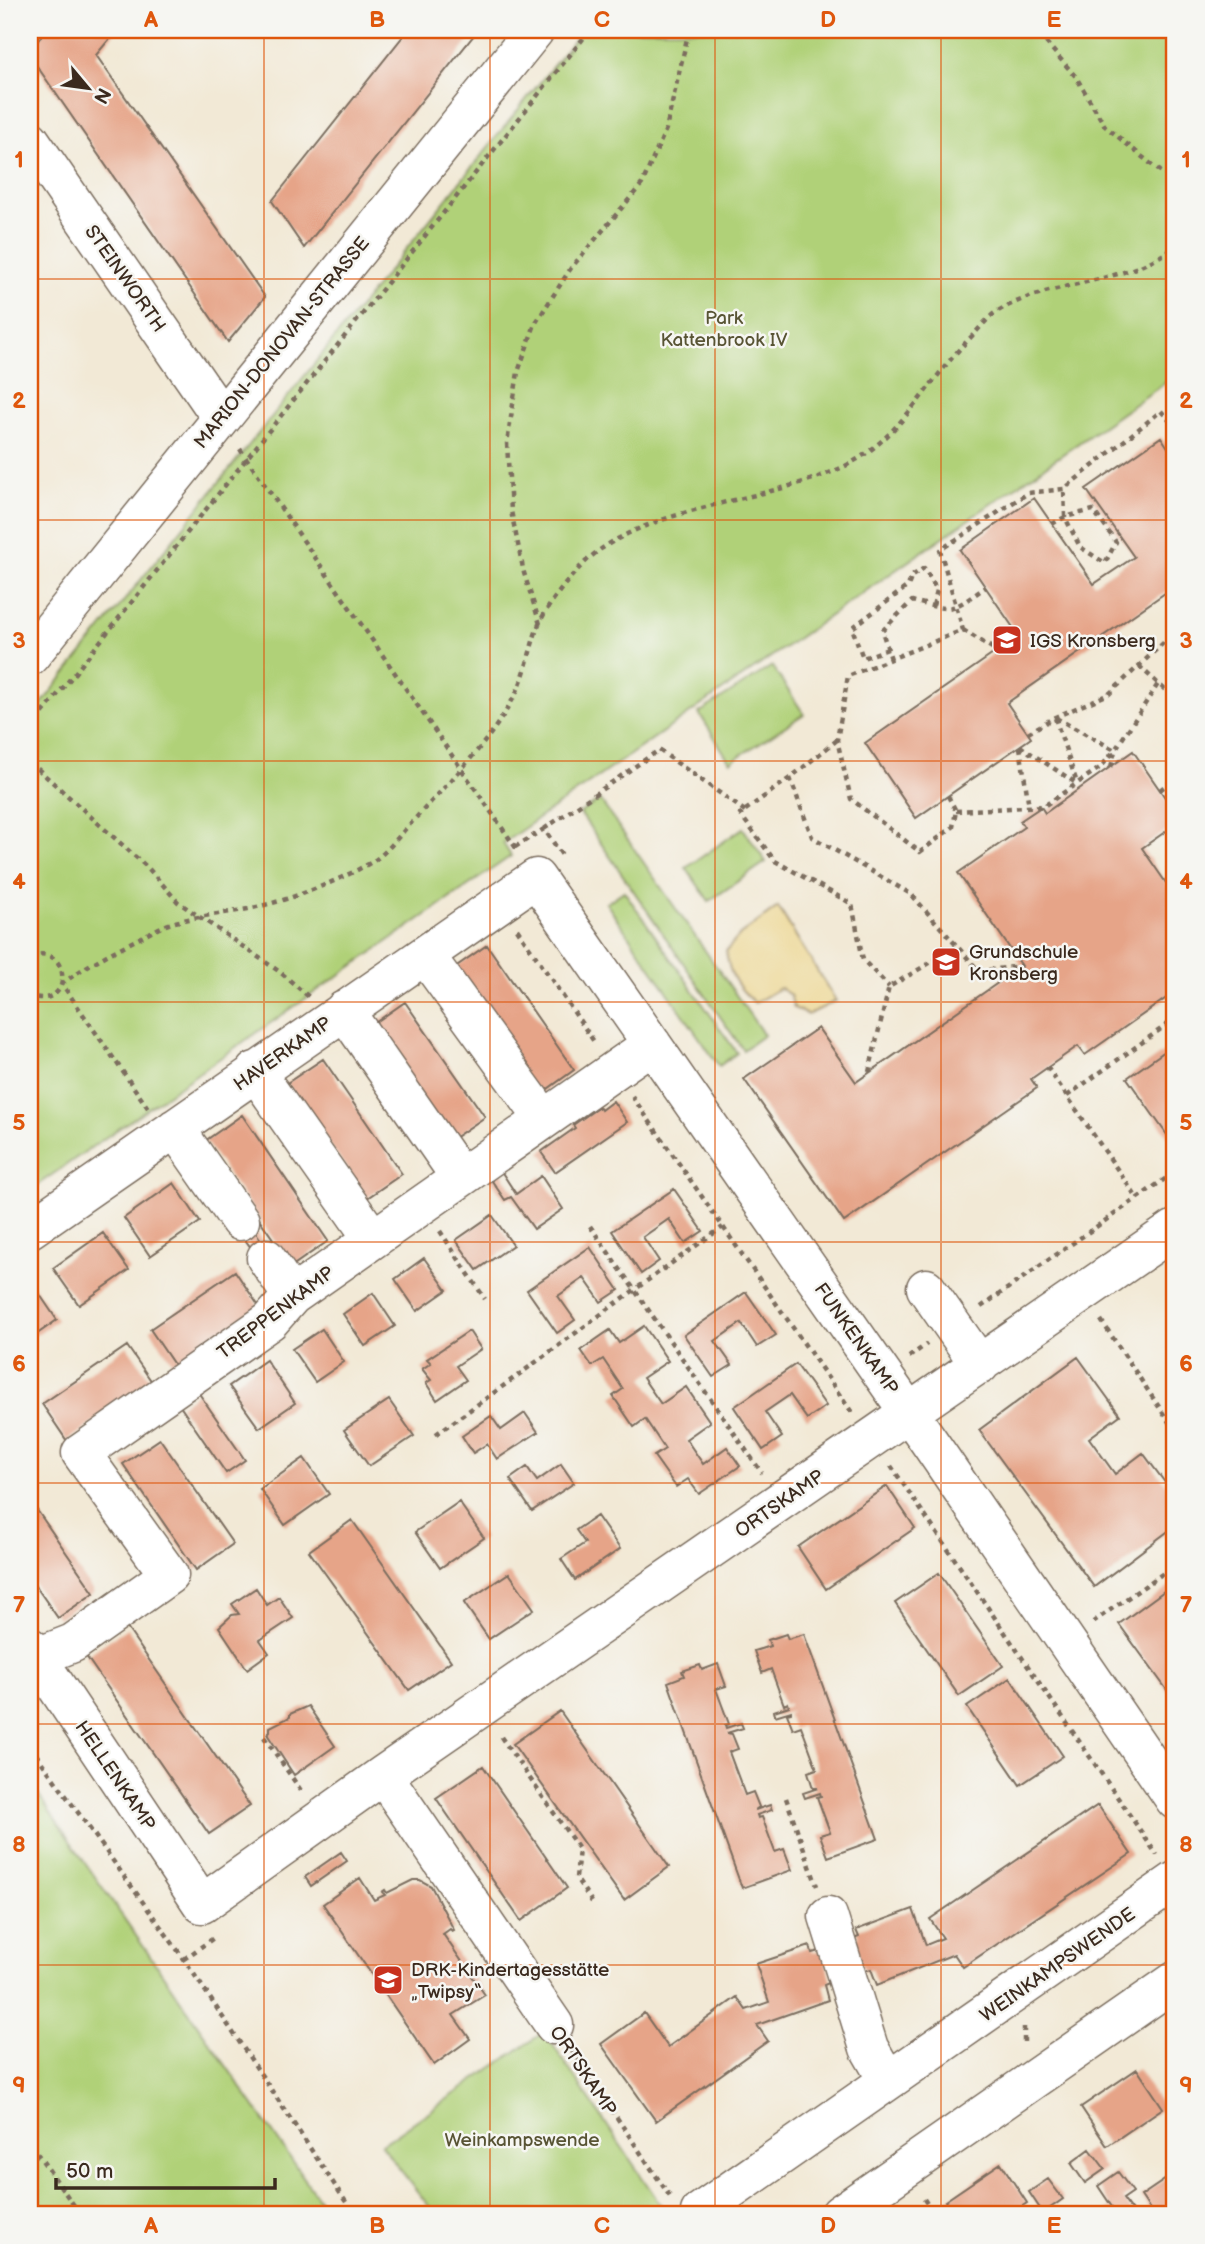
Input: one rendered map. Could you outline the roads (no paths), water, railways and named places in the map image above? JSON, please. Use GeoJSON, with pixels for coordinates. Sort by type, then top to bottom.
{"type":"FeatureCollection","features":[{"type":"Feature","properties":{"kind":"street","name":"MARION-DONOVAN-STRASSE"},"geometry":{"type":"LineString","coordinates":[[30,656],[535,30]]}},
{"type":"Feature","properties":{"kind":"street","name":"STEINWORTH"},"geometry":{"type":"LineString","coordinates":[[30,140],[221,417]]}},
{"type":"Feature","properties":{"kind":"street","name":"HAVERKAMP"},"geometry":{"type":"LineString","coordinates":[[30,1229],[536,878]]}},
{"type":"Feature","properties":{"kind":"street","name":"FUNKENKAMP"},"geometry":{"type":"LineString","coordinates":[[536,878],[1175,1800]]}},
{"type":"Feature","properties":{"kind":"street"},"geometry":{"type":"LineString","coordinates":[[425,955],[544,1119]]}},
{"type":"Feature","properties":{"kind":"street"},"geometry":{"type":"LineString","coordinates":[[337,1015],[460,1177]]}},
{"type":"Feature","properties":{"kind":"street","name":"TREPPENKAMP"},"geometry":{"type":"LineString","coordinates":[[33,1652],[73,1643],[169,1575],[81,1453],[270,1321],[292,1296],[652,1044]]}},
{"type":"Feature","properties":{"kind":"street"},"geometry":{"type":"LineString","coordinates":[[256,1071],[373,1239]]}},
{"type":"Feature","properties":{"kind":"street"},"geometry":{"type":"LineString","coordinates":[[171,1131],[240,1221]]}},
{"type":"Feature","properties":{"kind":"street","name":"ORTSKAMP"},"geometry":{"type":"LineString","coordinates":[[202,1904],[383,1776],[861,1425],[909,1413],[1175,1229]]}},
{"type":"Feature","properties":{"kind":"street"},"geometry":{"type":"LineString","coordinates":[[265,1258],[292,1296]]}},
{"type":"Feature","properties":{"kind":"street"},"geometry":{"type":"LineString","coordinates":[[926,1287],[980,1365]]}},
{"type":"Feature","properties":{"kind":"street","name":"HELLENKAMP"},"geometry":{"type":"LineString","coordinates":[[33,1652],[202,1904]]}},
{"type":"Feature","properties":{"kind":"street","name":"ORTSKAMP"},"geometry":{"type":"LineString","coordinates":[[383,1776],[554,2025]]}},
{"type":"Feature","properties":{"kind":"street","name":"WEINKAMPSWENDE"},"geometry":{"type":"LineString","coordinates":[[701,2213],[1023,1987],[1168,1871]]}},
{"type":"Feature","properties":{"kind":"street"},"geometry":{"type":"LineString","coordinates":[[828,1916],[869,2048],[888,2081]]}},
{"type":"Feature","properties":{"kind":"street"},"geometry":{"type":"LineString","coordinates":[[840,2214],[1175,1981]]}},
{"type":"Feature","properties":{"kind":"place","name":"IGS Kronsberg"},"geometry":{"type":"Point","coordinates":[1007,640]}},
{"type":"Feature","properties":{"kind":"place","name":"Grundschule Kronsberg"},"geometry":{"type":"Point","coordinates":[946,962]}},
{"type":"Feature","properties":{"kind":"place","name":"DRK-Kindertagesstätte „Twipsy“"},"geometry":{"type":"Point","coordinates":[388,1980]}},
{"type":"Feature","properties":{"kind":"park label","name":"Park Kattenbrook IV"},"geometry":{"type":"Point","coordinates":[724,328]}},
{"type":"Feature","properties":{"kind":"park label","name":"Weinkampswende"},"geometry":{"type":"Point","coordinates":[522,2139]}}]}
